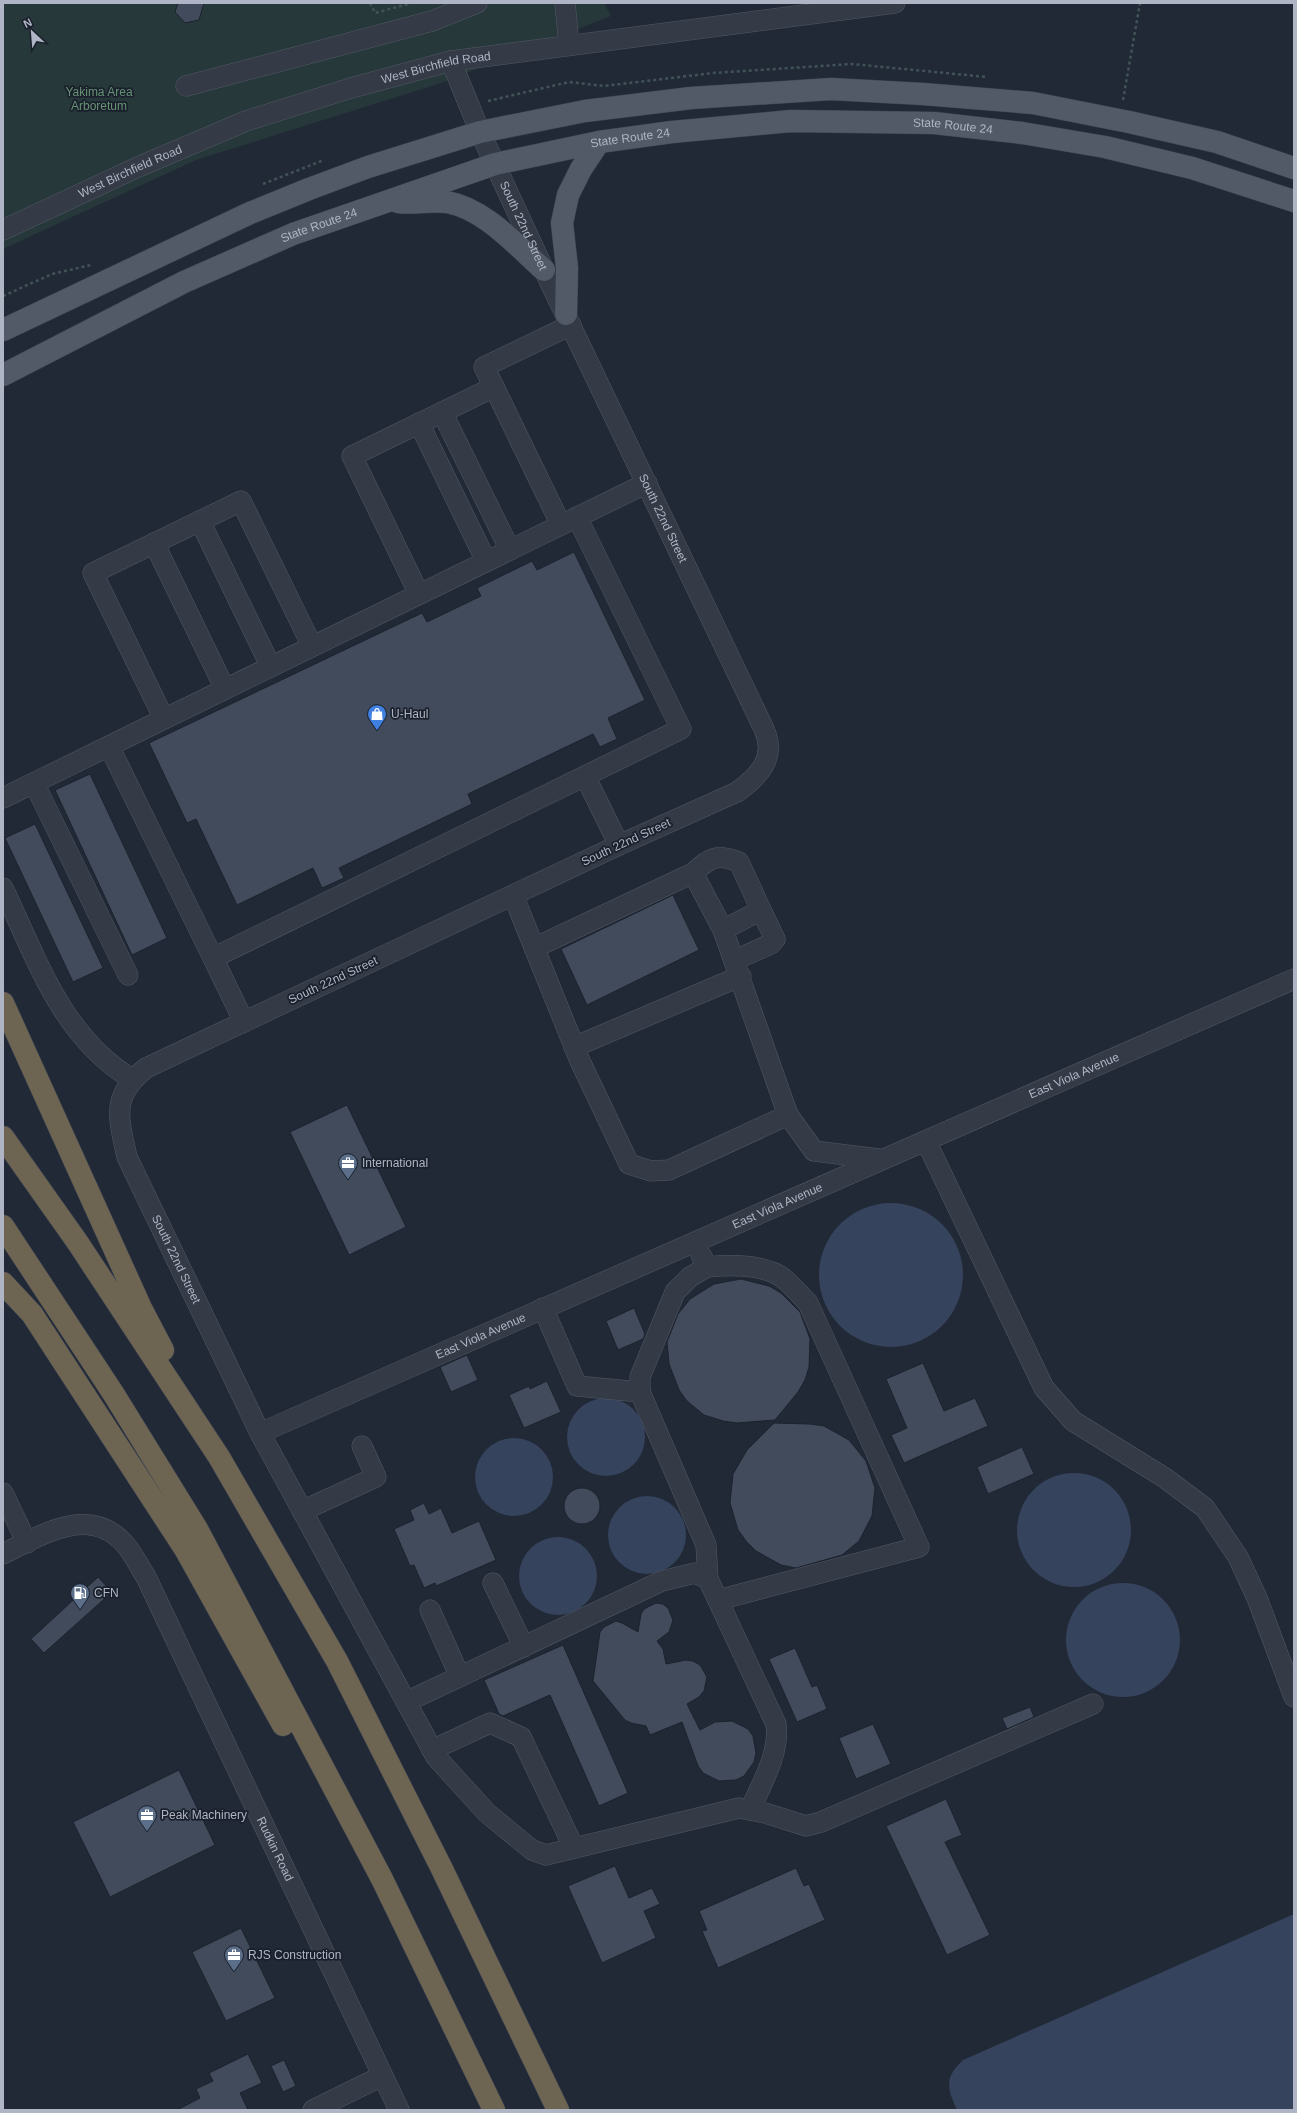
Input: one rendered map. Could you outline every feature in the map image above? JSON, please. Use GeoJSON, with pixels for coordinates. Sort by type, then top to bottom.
{"type":"FeatureCollection","features":[{"type":"Feature","properties":{"kind":"highway"},"geometry":{"type":"LineString","coordinates":[[3,1003],[141,1308],[219,1457],[337,1661],[441,1867],[558,2110]]}},
{"type":"Feature","properties":{"kind":"highway"},"geometry":{"type":"LineString","coordinates":[[3,1137],[78,1243],[219,1457]]}},
{"type":"Feature","properties":{"kind":"highway"},"geometry":{"type":"LineString","coordinates":[[3,1226],[113,1393],[197,1529],[382,1879],[494,2110]]}},
{"type":"Feature","properties":{"kind":"highway"},"geometry":{"type":"LineString","coordinates":[[3,1284],[32,1314],[186,1549],[312,1776],[382,1879]]}},
{"type":"Feature","properties":{"kind":"main road"},"geometry":{"type":"LineString","coordinates":[[3,330],[278,201],[368,167],[480,132],[585,111],[668,101],[831,89],[1033,103],[1130,122],[1217,142],[1294,168]]}},
{"type":"Feature","properties":{"kind":"main road","name":"State Route 24"},"geometry":{"type":"LineString","coordinates":[[3,375],[184,282],[293,234],[495,164],[599,142],[672,132],[791,121],[934,123],[1022,133],[1105,147],[1192,168],[1294,201]]}},
{"type":"Feature","properties":{"kind":"main road"},"geometry":{"type":"LineString","coordinates":[[568,320],[567,268],[562,223],[568,195],[581,169],[599,142]]}},
{"type":"Feature","properties":{"kind":"main road"},"geometry":{"type":"LineString","coordinates":[[389,200],[412,204],[446,202],[467,208],[497,228],[544,270]]}},
{"type":"Feature","properties":{"kind":"street"},"geometry":{"type":"LineString","coordinates":[[186,86],[432,21],[477,3]]}},
{"type":"Feature","properties":{"kind":"street"},"geometry":{"type":"LineString","coordinates":[[565,3],[569,45]]}},
{"type":"Feature","properties":{"kind":"street","name":"West Birchfield Road"},"geometry":{"type":"LineString","coordinates":[[3,230],[138,167],[246,121],[351,88],[451,61],[895,3]]}},
{"type":"Feature","properties":{"kind":"street","name":"South 22nd Street"},"geometry":{"type":"LineString","coordinates":[[451,61],[480,132],[544,270],[764,729],[768,746],[767,761],[750,782],[737,792],[619,845],[146,1068],[132,1079],[120,1100],[119,1123],[127,1156],[260,1433],[436,1757],[487,1813],[532,1850],[546,1855],[739,1808],[806,1826],[821,1822],[1093,1704]]}},
{"type":"Feature","properties":{"kind":"street"},"geometry":{"type":"LineString","coordinates":[[213,958],[681,729],[484,367],[568,320]]}},
{"type":"Feature","properties":{"kind":"street"},"geometry":{"type":"LineString","coordinates":[[419,594],[352,456],[494,387]]}},
{"type":"Feature","properties":{"kind":"street"},"geometry":{"type":"LineString","coordinates":[[442,412],[510,550]]}},
{"type":"Feature","properties":{"kind":"street"},"geometry":{"type":"LineString","coordinates":[[419,423],[486,561]]}},
{"type":"Feature","properties":{"kind":"street"},"geometry":{"type":"LineString","coordinates":[[3,798],[647,483]]}},
{"type":"Feature","properties":{"kind":"street"},"geometry":{"type":"LineString","coordinates":[[164,719],[93,573],[241,501],[312,646]]}},
{"type":"Feature","properties":{"kind":"street"},"geometry":{"type":"LineString","coordinates":[[200,521],[271,667]]}},
{"type":"Feature","properties":{"kind":"street"},"geometry":{"type":"LineString","coordinates":[[154,543],[225,689]]}},
{"type":"Feature","properties":{"kind":"street"},"geometry":{"type":"LineString","coordinates":[[110,746],[244,1022]]}},
{"type":"Feature","properties":{"kind":"street"},"geometry":{"type":"LineString","coordinates":[[585,776],[619,845]]}},
{"type":"Feature","properties":{"kind":"street"},"geometry":{"type":"LineString","coordinates":[[34,783],[128,975]]}},
{"type":"Feature","properties":{"kind":"street"},"geometry":{"type":"LineString","coordinates":[[534,948],[693,873],[709,859],[725,857],[739,862],[775,939],[771,944],[738,968],[574,1047]]}},
{"type":"Feature","properties":{"kind":"street"},"geometry":{"type":"LineString","coordinates":[[693,873],[723,930],[738,968],[788,1115],[814,1151],[879,1159]]}},
{"type":"Feature","properties":{"kind":"street"},"geometry":{"type":"LineString","coordinates":[[3,888],[52,992],[68,1020],[99,1056],[132,1079]]}},
{"type":"Feature","properties":{"kind":"street"},"geometry":{"type":"LineString","coordinates":[[513,895],[574,1047],[629,1164],[651,1171],[669,1170],[788,1115]]}},
{"type":"Feature","properties":{"kind":"street"},"geometry":{"type":"LineString","coordinates":[[723,930],[761,910]]}},
{"type":"Feature","properties":{"kind":"street","name":"East Viola Avenue"},"geometry":{"type":"LineString","coordinates":[[260,1433],[695,1242],[879,1159],[926,1140],[1294,979]]}},
{"type":"Feature","properties":{"kind":"street"},"geometry":{"type":"LineString","coordinates":[[926,1140],[1044,1388],[1073,1421],[1165,1478],[1205,1508],[1238,1558],[1257,1598],[1294,1697]]}},
{"type":"Feature","properties":{"kind":"street"},"geometry":{"type":"LineString","coordinates":[[695,1242],[707,1267]]}},
{"type":"Feature","properties":{"kind":"street"},"geometry":{"type":"LineString","coordinates":[[718,1600],[918,1547],[808,1302],[789,1284],[773,1272],[734,1265],[707,1267],[690,1278],[675,1292],[640,1377],[640,1392],[706,1545],[708,1579],[776,1724],[778,1738],[773,1756],[750,1810]]}},
{"type":"Feature","properties":{"kind":"street"},"geometry":{"type":"LineString","coordinates":[[543,1308],[577,1386],[640,1392]]}},
{"type":"Feature","properties":{"kind":"street"},"geometry":{"type":"LineString","coordinates":[[302,1511],[376,1477],[362,1446]]}},
{"type":"Feature","properties":{"kind":"street"},"geometry":{"type":"LineString","coordinates":[[3,1554],[27,1543],[4,1499]]}},
{"type":"Feature","properties":{"kind":"street","name":"Rudkin Road"},"geometry":{"type":"LineString","coordinates":[[27,1543],[73,1524],[88,1524],[110,1531],[124,1543],[146,1577],[399,2110]]}},
{"type":"Feature","properties":{"kind":"street"},"geometry":{"type":"LineString","coordinates":[[406,1702],[662,1581],[695,1573],[708,1579]]}},
{"type":"Feature","properties":{"kind":"street"},"geometry":{"type":"LineString","coordinates":[[493,1583],[524,1647]]}},
{"type":"Feature","properties":{"kind":"street"},"geometry":{"type":"LineString","coordinates":[[430,1610],[460,1677]]}},
{"type":"Feature","properties":{"kind":"street"},"geometry":{"type":"LineString","coordinates":[[432,1750],[490,1723],[521,1737],[574,1848]]}},
{"type":"Feature","properties":{"kind":"street"},"geometry":{"type":"LineString","coordinates":[[313,2110],[382,2076]]}},
{"type":"Feature","properties":{"kind":"path"},"geometry":{"type":"LineString","coordinates":[[370,3],[375,13],[412,3]]}},
{"type":"Feature","properties":{"kind":"path"},"geometry":{"type":"LineString","coordinates":[[1124,100],[1140,3]]}},
{"type":"Feature","properties":{"kind":"green space","name":"Yakima Area Arboretum"},"geometry":{"type":"Polygon","coordinates":[[[3,3],[604,3],[611,16],[441,83],[196,160],[3,249],[3,3]]]}},
{"type":"Feature","properties":{"kind":"water"},"geometry":{"type":"Polygon","coordinates":[[[884,1203],[898,1203],[925,1211],[937,1219],[947,1229],[958,1247],[962,1261],[962,1289],[958,1303],[947,1321],[937,1331],[919,1342],[898,1347],[884,1347],[857,1339],[845,1331],[835,1321],[824,1303],[819,1282],[819,1268],[827,1241],[835,1229],[845,1219],[863,1208],[884,1203]]]}},
{"type":"Feature","properties":{"kind":"water"},"geometry":{"type":"Polygon","coordinates":[[[606,1398],[621,1401],[634,1409],[642,1422],[645,1437],[642,1452],[634,1465],[621,1473],[606,1476],[591,1473],[578,1465],[570,1452],[567,1437],[570,1422],[578,1409],[591,1401],[606,1398]]]}},
{"type":"Feature","properties":{"kind":"water"},"geometry":{"type":"Polygon","coordinates":[[[514,1438],[529,1441],[542,1449],[550,1462],[553,1477],[550,1492],[542,1505],[529,1513],[514,1516],[499,1513],[486,1505],[478,1492],[475,1477],[478,1462],[486,1449],[499,1441],[514,1438]]]}},
{"type":"Feature","properties":{"kind":"water"},"geometry":{"type":"Polygon","coordinates":[[[1074,1473],[1096,1477],[1114,1490],[1127,1508],[1131,1530],[1127,1552],[1114,1570],[1096,1583],[1074,1587],[1052,1583],[1034,1570],[1021,1552],[1017,1530],[1021,1508],[1034,1490],[1052,1477],[1074,1473]]]}},
{"type":"Feature","properties":{"kind":"water"},"geometry":{"type":"Polygon","coordinates":[[[647,1496],[662,1499],[675,1507],[683,1520],[686,1535],[683,1550],[675,1563],[662,1571],[647,1574],[632,1571],[619,1563],[611,1550],[608,1535],[611,1520],[619,1507],[632,1499],[647,1496]]]}},
{"type":"Feature","properties":{"kind":"water"},"geometry":{"type":"Polygon","coordinates":[[[558,1537],[573,1540],[586,1548],[594,1561],[597,1576],[594,1591],[586,1604],[573,1612],[558,1615],[543,1612],[530,1604],[522,1591],[519,1576],[522,1561],[530,1548],[543,1540],[558,1537]]]}},
{"type":"Feature","properties":{"kind":"water"},"geometry":{"type":"Polygon","coordinates":[[[1123,1583],[1145,1587],[1163,1600],[1176,1618],[1180,1640],[1176,1662],[1163,1680],[1145,1693],[1123,1697],[1101,1693],[1083,1680],[1070,1662],[1066,1640],[1070,1618],[1083,1600],[1101,1587],[1123,1583]]]}},
{"type":"Feature","properties":{"kind":"water"},"geometry":{"type":"Polygon","coordinates":[[[1294,1914],[1294,2110],[957,2110],[949,2089],[949,2084],[953,2072],[963,2060],[1294,1914]]]}},
{"type":"Feature","properties":{"kind":"building"},"geometry":{"type":"Polygon","coordinates":[[[178,3],[204,3],[199,20],[185,23],[175,12],[178,3]]]}},
{"type":"Feature","properties":{"kind":"building","name":"U-Haul"},"geometry":{"type":"Polygon","coordinates":[[[574,552],[645,700],[608,718],[617,739],[600,747],[593,734],[468,794],[472,804],[339,868],[344,878],[322,888],[313,868],[237,905],[196,819],[187,823],[149,743],[422,613],[427,622],[481,596],[477,588],[532,561],[537,570],[574,552]]]}},
{"type":"Feature","properties":{"kind":"building"},"geometry":{"type":"Polygon","coordinates":[[[90,774],[167,938],[132,955],[55,790],[90,774]]]}},
{"type":"Feature","properties":{"kind":"building"},"geometry":{"type":"Polygon","coordinates":[[[35,824],[103,968],[73,982],[5,838],[35,824]]]}},
{"type":"Feature","properties":{"kind":"building"},"geometry":{"type":"Polygon","coordinates":[[[673,895],[699,950],[587,1005],[561,949],[673,895]]]}},
{"type":"Feature","properties":{"kind":"building","name":"International"},"geometry":{"type":"Polygon","coordinates":[[[347,1105],[406,1227],[349,1255],[290,1132],[347,1105]]]}},
{"type":"Feature","properties":{"kind":"building"},"geometry":{"type":"Polygon","coordinates":[[[741,1279],[769,1286],[781,1293],[800,1312],[810,1339],[809,1367],[805,1380],[798,1392],[775,1420],[737,1423],[723,1421],[704,1415],[687,1401],[679,1390],[669,1364],[667,1342],[678,1314],[690,1299],[714,1284],[741,1279]]]}},
{"type":"Feature","properties":{"kind":"building"},"geometry":{"type":"Polygon","coordinates":[[[634,1308],[645,1334],[643,1339],[618,1350],[606,1321],[634,1308]]]}},
{"type":"Feature","properties":{"kind":"building"},"geometry":{"type":"Polygon","coordinates":[[[467,1355],[478,1380],[451,1392],[440,1367],[467,1355]]]}},
{"type":"Feature","properties":{"kind":"building"},"geometry":{"type":"Polygon","coordinates":[[[923,1363],[944,1411],[975,1398],[988,1426],[904,1463],[891,1435],[907,1428],[886,1379],[923,1363]]]}},
{"type":"Feature","properties":{"kind":"building"},"geometry":{"type":"Polygon","coordinates":[[[547,1381],[561,1412],[524,1428],[509,1395],[529,1386],[530,1389],[547,1381]]]}},
{"type":"Feature","properties":{"kind":"building"},"geometry":{"type":"Polygon","coordinates":[[[774,1423],[824,1426],[849,1440],[866,1461],[875,1488],[872,1516],[859,1541],[842,1555],[796,1568],[781,1565],[756,1551],[738,1530],[730,1503],[733,1474],[747,1450],[774,1423]]]}},
{"type":"Feature","properties":{"kind":"building"},"geometry":{"type":"Polygon","coordinates":[[[1022,1447],[1034,1474],[988,1494],[977,1467],[1022,1447]]]}},
{"type":"Feature","properties":{"kind":"building"},"geometry":{"type":"Polygon","coordinates":[[[582,1488],[592,1491],[597,1496],[600,1506],[597,1516],[592,1521],[582,1524],[572,1521],[567,1516],[564,1506],[567,1496],[572,1491],[582,1488]]]}},
{"type":"Feature","properties":{"kind":"building"},"geometry":{"type":"Polygon","coordinates":[[[424,1503],[429,1514],[441,1508],[452,1533],[479,1521],[496,1560],[436,1586],[435,1583],[424,1588],[414,1565],[410,1566],[394,1529],[414,1520],[410,1510],[424,1503]]]}},
{"type":"Feature","properties":{"kind":"building"},"geometry":{"type":"Polygon","coordinates":[[[98,1577],[112,1592],[44,1653],[31,1639],[98,1577]]]}},
{"type":"Feature","properties":{"kind":"building"},"geometry":{"type":"Polygon","coordinates":[[[656,1603],[663,1604],[668,1608],[673,1620],[669,1632],[657,1641],[663,1649],[666,1664],[686,1660],[693,1661],[700,1665],[707,1677],[704,1691],[699,1697],[687,1704],[700,1730],[715,1722],[732,1721],[748,1729],[753,1736],[756,1753],[754,1762],[744,1776],[736,1780],[719,1781],[703,1773],[698,1766],[682,1722],[650,1735],[646,1726],[631,1723],[625,1720],[593,1681],[600,1632],[604,1627],[616,1621],[638,1632],[641,1614],[644,1609],[656,1603]]]}},
{"type":"Feature","properties":{"kind":"building"},"geometry":{"type":"Polygon","coordinates":[[[563,1645],[628,1793],[599,1806],[550,1695],[503,1716],[499,1714],[484,1680],[563,1645]]]}},
{"type":"Feature","properties":{"kind":"building"},"geometry":{"type":"Polygon","coordinates":[[[795,1648],[812,1687],[817,1685],[827,1709],[797,1722],[769,1659],[795,1648]]]}},
{"type":"Feature","properties":{"kind":"building"},"geometry":{"type":"Polygon","coordinates":[[[1030,1707],[1034,1717],[1007,1729],[1002,1718],[1030,1707]]]}},
{"type":"Feature","properties":{"kind":"building"},"geometry":{"type":"Polygon","coordinates":[[[873,1724],[891,1764],[856,1779],[839,1738],[873,1724]]]}},
{"type":"Feature","properties":{"kind":"building"},"geometry":{"type":"Polygon","coordinates":[[[179,1770],[215,1845],[110,1897],[73,1822],[179,1770]]]}},
{"type":"Feature","properties":{"kind":"building"},"geometry":{"type":"Polygon","coordinates":[[[946,1799],[962,1835],[945,1842],[990,1935],[947,1955],[886,1826],[946,1799]]]}},
{"type":"Feature","properties":{"kind":"building"},"geometry":{"type":"Polygon","coordinates":[[[615,1866],[629,1898],[652,1888],[660,1904],[644,1911],[656,1938],[602,1963],[568,1886],[615,1866]]]}},
{"type":"Feature","properties":{"kind":"building"},"geometry":{"type":"Polygon","coordinates":[[[796,1868],[804,1886],[809,1884],[825,1920],[718,1968],[702,1931],[707,1930],[699,1911],[796,1868]]]}},
{"type":"Feature","properties":{"kind":"building"},"geometry":{"type":"Polygon","coordinates":[[[241,1928],[275,1998],[226,2021],[192,1952],[241,1928]]]}},
{"type":"Feature","properties":{"kind":"building"},"geometry":{"type":"Polygon","coordinates":[[[248,2054],[262,2083],[240,2093],[248,2110],[177,2110],[200,2098],[196,2089],[213,2081],[209,2073],[248,2054]]]}},
{"type":"Feature","properties":{"kind":"building"},"geometry":{"type":"Polygon","coordinates":[[[284,2060],[296,2086],[283,2092],[271,2066],[284,2060]]]}},
{"type":"Feature","properties":{"kind":"place","name":"U-Haul"},"geometry":{"type":"Point","coordinates":[377,731]}},
{"type":"Feature","properties":{"kind":"place","name":"International"},"geometry":{"type":"Point","coordinates":[348,1180]}},
{"type":"Feature","properties":{"kind":"place","name":"CFN"},"geometry":{"type":"Point","coordinates":[80,1610]}},
{"type":"Feature","properties":{"kind":"place","name":"Peak Machinery"},"geometry":{"type":"Point","coordinates":[147,1832]}},
{"type":"Feature","properties":{"kind":"place","name":"RJS Construction"},"geometry":{"type":"Point","coordinates":[234,1972]}}]}
